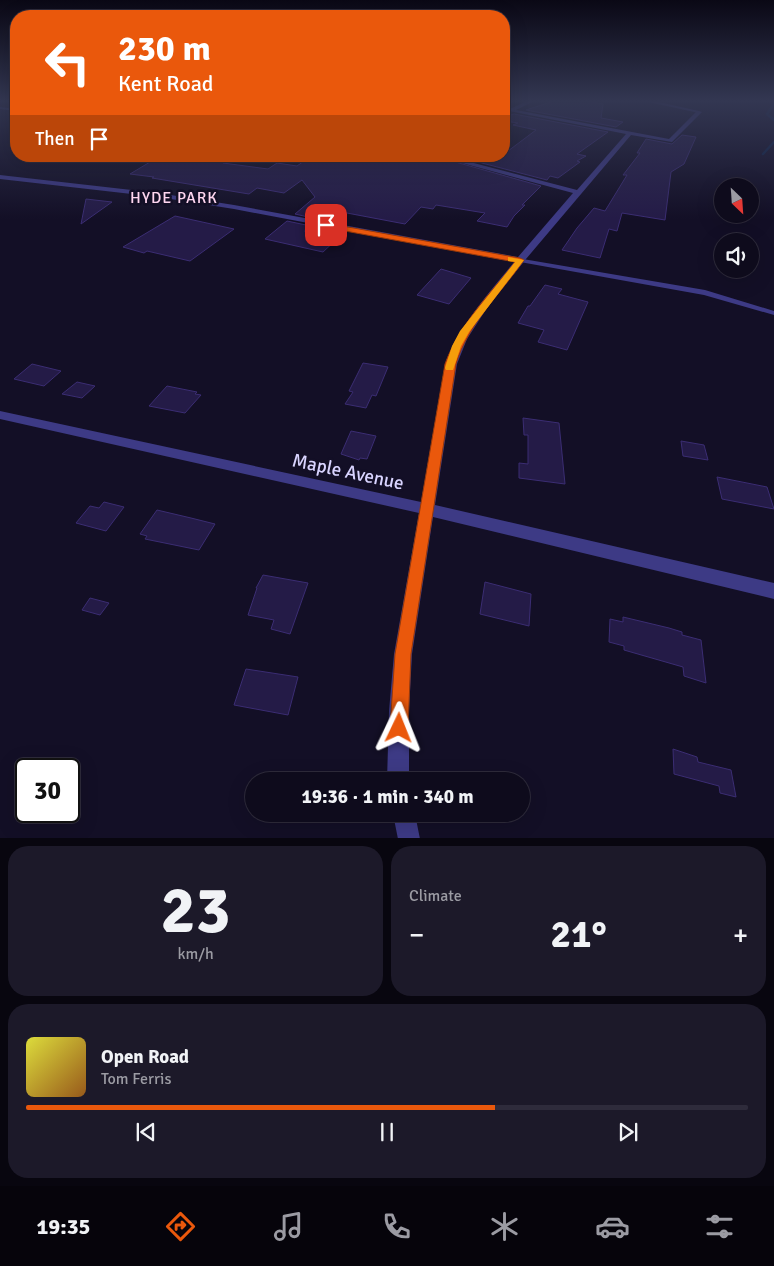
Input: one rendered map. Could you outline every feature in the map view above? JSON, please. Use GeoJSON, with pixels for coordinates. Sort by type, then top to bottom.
{"type":"FeatureCollection","features":[{"type":"Feature","properties":{"kind":"street"},"geometry":{"type":"LineString","coordinates":[[398,772],[399,711],[403,654],[450,364],[457,346],[482,308],[520,260],[624,140]]}},
{"type":"Feature","properties":{"kind":"street"},"geometry":{"type":"LineString","coordinates":[[462,162],[578,192]]}},
{"type":"Feature","properties":{"kind":"street"},"geometry":{"type":"LineString","coordinates":[[0,177],[110,189],[215,204],[520,260]]}},
{"type":"Feature","properties":{"kind":"street","name":"Maple Avenue"},"geometry":{"type":"LineString","coordinates":[[0,415],[426,509],[774,591]]}},
{"type":"Feature","properties":{"kind":"street"},"geometry":{"type":"LineString","coordinates":[[406,822],[409,838]]}},
{"type":"Feature","properties":{"kind":"lane"},"geometry":{"type":"LineString","coordinates":[[520,260],[705,293],[772,313]]}},
{"type":"Feature","properties":{"kind":"building"},"geometry":{"type":"Polygon","coordinates":[[[523,140],[597,140],[577,154],[586,156],[577,161],[580,162],[558,178],[550,176],[547,180],[478,162],[510,162],[510,150],[523,140]]]}},
{"type":"Feature","properties":{"kind":"building"},"geometry":{"type":"Polygon","coordinates":[[[645,140],[672,144],[676,140],[695,140],[684,164],[671,172],[665,220],[622,213],[617,231],[609,229],[600,258],[562,250],[594,208],[605,211],[627,175],[623,175],[640,153],[637,153],[645,140]]]}},
{"type":"Feature","properties":{"kind":"building"},"geometry":{"type":"Polygon","coordinates":[[[150,162],[224,162],[223,163],[268,169],[277,163],[297,166],[303,162],[455,162],[541,186],[522,205],[525,205],[514,216],[507,227],[477,221],[485,213],[436,205],[433,209],[421,207],[405,224],[310,206],[308,217],[295,214],[315,197],[302,180],[284,193],[257,188],[249,194],[130,174],[150,162]]]}},
{"type":"Feature","properties":{"kind":"building"},"geometry":{"type":"Polygon","coordinates":[[[86,199],[112,202],[81,224],[86,199]]]}},
{"type":"Feature","properties":{"kind":"building"},"geometry":{"type":"Polygon","coordinates":[[[175,216],[234,229],[190,261],[147,251],[144,253],[123,247],[175,216]]]}},
{"type":"Feature","properties":{"kind":"building"},"geometry":{"type":"Polygon","coordinates":[[[287,221],[306,225],[305,232],[337,239],[323,252],[265,239],[287,221]]]}},
{"type":"Feature","properties":{"kind":"building"},"geometry":{"type":"Polygon","coordinates":[[[441,269],[471,278],[449,304],[417,295],[441,269]]]}},
{"type":"Feature","properties":{"kind":"building"},"geometry":{"type":"Polygon","coordinates":[[[545,285],[562,289],[558,294],[588,302],[567,350],[538,342],[544,330],[518,323],[528,306],[530,306],[545,285]]]}},
{"type":"Feature","properties":{"kind":"building"},"geometry":{"type":"Polygon","coordinates":[[[363,363],[388,367],[376,396],[372,395],[366,408],[345,404],[353,392],[349,391],[363,363]]]}},
{"type":"Feature","properties":{"kind":"building"},"geometry":{"type":"Polygon","coordinates":[[[32,364],[61,371],[44,386],[14,379],[32,364]]]}},
{"type":"Feature","properties":{"kind":"building"},"geometry":{"type":"Polygon","coordinates":[[[77,382],[95,386],[82,398],[62,394],[77,382]]]}},
{"type":"Feature","properties":{"kind":"building"},"geometry":{"type":"Polygon","coordinates":[[[167,386],[197,392],[195,394],[201,395],[185,413],[149,406],[167,386]]]}},
{"type":"Feature","properties":{"kind":"building"},"geometry":{"type":"Polygon","coordinates":[[[523,418],[559,423],[565,484],[519,478],[519,463],[528,464],[528,435],[524,435],[523,418]]]}},
{"type":"Feature","properties":{"kind":"building"},"geometry":{"type":"Polygon","coordinates":[[[351,431],[376,436],[367,459],[360,458],[359,460],[341,454],[351,431]]]}},
{"type":"Feature","properties":{"kind":"building"},"geometry":{"type":"Polygon","coordinates":[[[681,441],[704,445],[708,460],[683,456],[681,441]]]}},
{"type":"Feature","properties":{"kind":"building"},"geometry":{"type":"Polygon","coordinates":[[[717,477],[767,487],[774,509],[722,499],[717,477]]]}},
{"type":"Feature","properties":{"kind":"building"},"geometry":{"type":"Polygon","coordinates":[[[104,502],[124,507],[106,531],[76,523],[90,506],[99,508],[104,502]]]}},
{"type":"Feature","properties":{"kind":"building"},"geometry":{"type":"Polygon","coordinates":[[[157,510],[215,524],[199,550],[145,539],[147,536],[140,534],[157,510]]]}},
{"type":"Feature","properties":{"kind":"building"},"geometry":{"type":"Polygon","coordinates":[[[263,575],[308,583],[290,634],[271,629],[274,620],[248,615],[256,588],[263,575]]]}},
{"type":"Feature","properties":{"kind":"building"},"geometry":{"type":"Polygon","coordinates":[[[485,582],[531,594],[529,626],[480,614],[485,582]]]}},
{"type":"Feature","properties":{"kind":"building"},"geometry":{"type":"Polygon","coordinates":[[[90,598],[109,603],[100,615],[82,610],[90,598]]]}},
{"type":"Feature","properties":{"kind":"building"},"geometry":{"type":"Polygon","coordinates":[[[623,617],[669,628],[682,632],[682,635],[701,640],[706,683],[684,676],[683,667],[624,650],[624,646],[609,642],[610,619],[623,622],[623,617]]]}},
{"type":"Feature","properties":{"kind":"building"},"geometry":{"type":"Polygon","coordinates":[[[246,669],[298,677],[288,715],[234,705],[246,669]]]}},
{"type":"Feature","properties":{"kind":"building"},"geometry":{"type":"Polygon","coordinates":[[[673,749],[697,757],[698,762],[731,770],[736,797],[720,793],[719,786],[674,774],[673,749]]]}},
{"type":"Feature","properties":{"kind":"waterway"},"geometry":{"type":"LineString","coordinates":[[763,154],[774,142]]}},
{"type":"Feature","properties":{"kind":"slow traffic"},"geometry":{"type":"LineString","coordinates":[[450,368],[457,346],[465,331],[520,260],[511,259]]}},
{"type":"Feature","properties":{"kind":"district","name":"HYDE PARK"},"geometry":{"type":"Point","coordinates":[174,198]}},
{"type":"Feature","properties":{"kind":"route"},"geometry":{"type":"LineString","coordinates":[[326,225],[520,260],[465,331],[450,364],[403,654],[399,728]]}}]}
